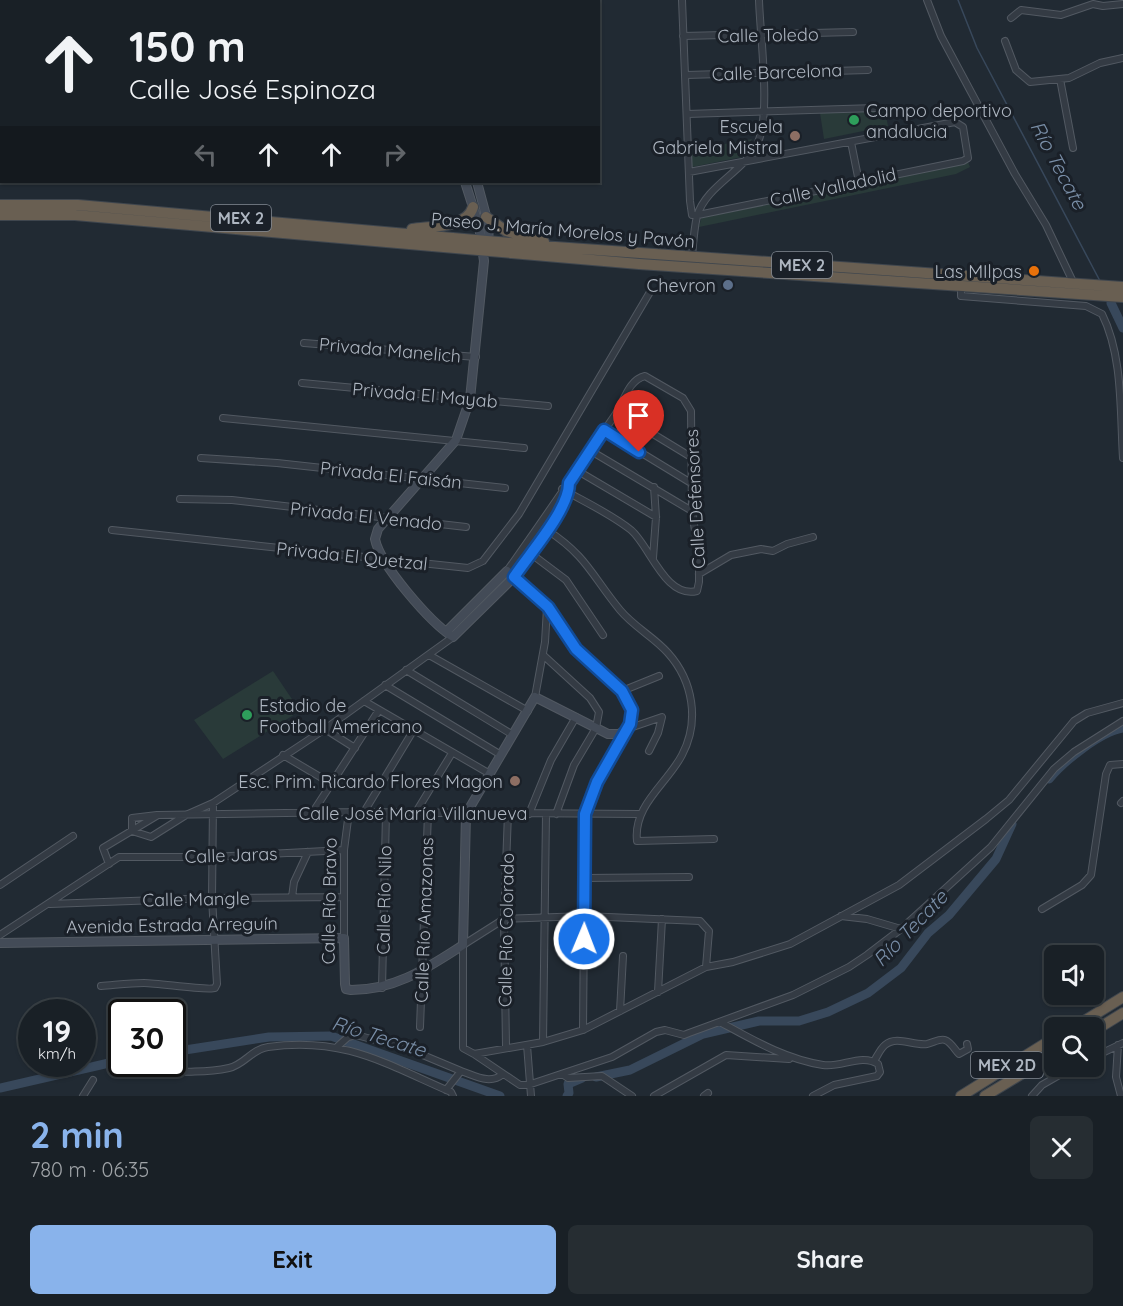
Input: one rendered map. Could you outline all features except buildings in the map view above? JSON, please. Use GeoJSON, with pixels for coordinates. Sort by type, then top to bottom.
{"type":"FeatureCollection","features":[{"type":"Feature","properties":{"kind":"highway","name":"Paseo J. María Morelos y Pavón"},"geometry":{"type":"LineString","coordinates":[[0,205],[78,205],[396,232],[639,264],[691,262],[1076,288],[1123,297]]}},
{"type":"Feature","properties":{"kind":"highway"},"geometry":{"type":"LineString","coordinates":[[396,232],[460,221],[469,216],[473,207]]}},
{"type":"Feature","properties":{"kind":"highway","name":"Paseo J. María Morelos y Pavón"},"geometry":{"type":"LineString","coordinates":[[0,215],[75,215],[485,245],[555,247],[691,262],[962,285],[1076,288]]}},
{"type":"Feature","properties":{"kind":"highway"},"geometry":{"type":"LineString","coordinates":[[486,217],[506,231],[555,247]]}},
{"type":"Feature","properties":{"kind":"highway","name":"Paseo J. María Morelos y Pavón"},"geometry":{"type":"LineString","coordinates":[[1090,290],[1123,287]]}},
{"type":"Feature","properties":{"kind":"highway"},"geometry":{"type":"LineString","coordinates":[[1091,1017],[1123,997]]}},
{"type":"Feature","properties":{"kind":"highway"},"geometry":{"type":"LineString","coordinates":[[1104,1025],[1123,1013]]}},
{"type":"Feature","properties":{"kind":"highway","name":"MEX 2D"},"geometry":{"type":"LineString","coordinates":[[961,1096],[1044,1044]]}},
{"type":"Feature","properties":{"kind":"highway","name":"MEX 2D"},"geometry":{"type":"LineString","coordinates":[[986,1096],[1044,1060]]}},
{"type":"Feature","properties":{"kind":"street"},"geometry":{"type":"LineString","coordinates":[[682,0],[691,210],[692,215],[698,215]]}},
{"type":"Feature","properties":{"kind":"street"},"geometry":{"type":"LineString","coordinates":[[691,262],[698,215],[719,184],[745,162],[761,133],[764,111],[759,0]]}},
{"type":"Feature","properties":{"kind":"street"},"geometry":{"type":"LineString","coordinates":[[927,0],[946,46],[1015,174],[1046,225],[1076,288]]}},
{"type":"Feature","properties":{"kind":"street"},"geometry":{"type":"LineString","coordinates":[[1011,18],[1021,10],[1061,15],[1092,2],[1103,6],[1123,4]]}},
{"type":"Feature","properties":{"kind":"street","name":"Calle Toledo"},"geometry":{"type":"LineString","coordinates":[[683,36],[853,32]]}},
{"type":"Feature","properties":{"kind":"street"},"geometry":{"type":"LineString","coordinates":[[1005,41],[1012,63],[1024,79],[1030,82],[1076,76],[1100,63],[1123,58]]}},
{"type":"Feature","properties":{"kind":"street","name":"Calle Barcelona"},"geometry":{"type":"LineString","coordinates":[[686,75],[868,70]]}},
{"type":"Feature","properties":{"kind":"street"},"geometry":{"type":"LineString","coordinates":[[1060,79],[1073,148]]}},
{"type":"Feature","properties":{"kind":"street"},"geometry":{"type":"LineString","coordinates":[[687,114],[876,108]]}},
{"type":"Feature","properties":{"kind":"street","name":"Calle Valladolid"},"geometry":{"type":"LineString","coordinates":[[698,215],[968,158],[963,127],[960,123],[851,142]]}},
{"type":"Feature","properties":{"kind":"street"},"geometry":{"type":"LineString","coordinates":[[689,172],[851,142],[859,182]]}},
{"type":"Feature","properties":{"kind":"street"},"geometry":{"type":"LineString","coordinates":[[465,183],[485,245]]}},
{"type":"Feature","properties":{"kind":"street"},"geometry":{"type":"LineString","coordinates":[[450,635],[427,616],[385,560],[377,546],[375,536],[456,440],[470,399],[476,357],[486,217],[477,183]]}},
{"type":"Feature","properties":{"kind":"street"},"geometry":{"type":"LineString","coordinates":[[962,285],[961,296],[1086,306],[1102,314],[1118,356],[1123,458]]}},
{"type":"Feature","properties":{"kind":"street","name":"Privada El Quetzal"},"geometry":{"type":"LineString","coordinates":[[112,530],[468,568],[483,561],[519,514],[650,292]]}},
{"type":"Feature","properties":{"kind":"street","name":"Privada Manelich"},"geometry":{"type":"LineString","coordinates":[[304,343],[476,357]]}},
{"type":"Feature","properties":{"kind":"street","name":"Calle Defensores"},"geometry":{"type":"LineString","coordinates":[[617,412],[632,383],[641,376],[648,376],[684,398],[690,407],[692,511],[699,574],[696,591],[687,591],[667,580],[653,559]]}},
{"type":"Feature","properties":{"kind":"street","name":"Privada El Mayab"},"geometry":{"type":"LineString","coordinates":[[302,383],[548,406]]}},
{"type":"Feature","properties":{"kind":"street"},"geometry":{"type":"LineString","coordinates":[[510,574],[562,489],[578,471],[617,412],[691,457]]}},
{"type":"Feature","properties":{"kind":"street"},"geometry":{"type":"LineString","coordinates":[[222,418],[524,448]]}},
{"type":"Feature","properties":{"kind":"street"},"geometry":{"type":"LineString","coordinates":[[604,430],[691,483]]}},
{"type":"Feature","properties":{"kind":"street"},"geometry":{"type":"LineString","coordinates":[[591,451],[692,511]]}},
{"type":"Feature","properties":{"kind":"street","name":"Privada El Faisán"},"geometry":{"type":"LineString","coordinates":[[201,458],[278,463],[505,488]]}},
{"type":"Feature","properties":{"kind":"street"},"geometry":{"type":"LineString","coordinates":[[578,471],[656,517]]}},
{"type":"Feature","properties":{"kind":"street"},"geometry":{"type":"LineString","coordinates":[[132,831],[152,837],[186,815],[213,803],[325,729],[429,656],[530,553],[569,493],[569,483]]}},
{"type":"Feature","properties":{"kind":"street"},"geometry":{"type":"LineString","coordinates":[[653,559],[656,517],[654,487]]}},
{"type":"Feature","properties":{"kind":"street"},"geometry":{"type":"LineString","coordinates":[[562,489],[634,532],[653,559]]}},
{"type":"Feature","properties":{"kind":"street","name":"Privada El Venado"},"geometry":{"type":"LineString","coordinates":[[180,499],[232,500],[466,527]]}},
{"type":"Feature","properties":{"kind":"street"},"geometry":{"type":"LineString","coordinates":[[547,530],[576,551],[628,619],[668,652],[679,669],[691,696],[693,714],[687,744],[675,766],[639,814],[636,838],[639,843],[714,839]]}},
{"type":"Feature","properties":{"kind":"street"},"geometry":{"type":"LineString","coordinates":[[699,574],[731,555],[761,549],[773,551],[813,537]]}},
{"type":"Feature","properties":{"kind":"street"},"geometry":{"type":"LineString","coordinates":[[530,553],[566,580],[603,635]]}},
{"type":"Feature","properties":{"kind":"street"},"geometry":{"type":"LineString","coordinates":[[510,574],[548,607],[585,659],[622,691],[632,710],[627,729],[597,782],[585,814],[583,1030]]}},
{"type":"Feature","properties":{"kind":"street"},"geometry":{"type":"LineString","coordinates":[[548,607],[536,696],[466,814],[463,1048],[520,1085],[528,1085],[612,1057],[656,1032],[670,1030],[684,1035],[793,995],[834,975],[867,955],[902,928],[991,847],[1054,769],[1074,752],[1123,721]]}},
{"type":"Feature","properties":{"kind":"street"},"geometry":{"type":"LineString","coordinates":[[543,655],[596,704],[599,716],[596,728],[574,765],[556,814]]}},
{"type":"Feature","properties":{"kind":"street"},"geometry":{"type":"LineString","coordinates":[[429,656],[528,711]]}},
{"type":"Feature","properties":{"kind":"street"},"geometry":{"type":"LineString","coordinates":[[406,670],[513,735]]}},
{"type":"Feature","properties":{"kind":"street"},"geometry":{"type":"LineString","coordinates":[[622,691],[659,676]]}},
{"type":"Feature","properties":{"kind":"street"},"geometry":{"type":"LineString","coordinates":[[385,685],[501,755]]}},
{"type":"Feature","properties":{"kind":"street"},"geometry":{"type":"LineString","coordinates":[[536,696],[596,728],[614,734],[656,718],[663,719],[649,751]]}},
{"type":"Feature","properties":{"kind":"street"},"geometry":{"type":"LineString","coordinates":[[364,701],[489,774]]}},
{"type":"Feature","properties":{"kind":"street"},"geometry":{"type":"LineString","coordinates":[[474,1054],[506,1046],[543,1042],[583,1030],[706,967],[733,962],[790,944],[899,885],[1009,800],[1074,721],[1087,713],[1123,703]]}},
{"type":"Feature","properties":{"kind":"street"},"geometry":{"type":"LineString","coordinates":[[313,812],[379,710]]}},
{"type":"Feature","properties":{"kind":"street"},"geometry":{"type":"LineString","coordinates":[[529,814],[551,760],[576,717]]}},
{"type":"Feature","properties":{"kind":"street"},"geometry":{"type":"LineString","coordinates":[[325,729],[355,748]]}},
{"type":"Feature","properties":{"kind":"street"},"geometry":{"type":"LineString","coordinates":[[364,812],[413,730]]}},
{"type":"Feature","properties":{"kind":"street"},"geometry":{"type":"LineString","coordinates":[[416,812],[452,753]]}},
{"type":"Feature","properties":{"kind":"street"},"geometry":{"type":"LineString","coordinates":[[283,755],[332,784]]}},
{"type":"Feature","properties":{"kind":"street"},"geometry":{"type":"LineString","coordinates":[[1042,909],[1082,885],[1091,875],[1106,774],[1110,765],[1123,764]]}},
{"type":"Feature","properties":{"kind":"street"},"geometry":{"type":"LineString","coordinates":[[101,986],[144,983],[210,990],[215,988],[217,984],[212,898],[213,803]]}},
{"type":"Feature","properties":{"kind":"street","name":"Calle José María Villanueva"},"geometry":{"type":"LineString","coordinates":[[132,831],[132,818],[158,815],[313,812],[639,814]]}},
{"type":"Feature","properties":{"kind":"street","name":"Calle Río Bravo"},"geometry":{"type":"LineString","coordinates":[[349,812],[344,850],[345,984],[348,990],[382,988]]}},
{"type":"Feature","properties":{"kind":"street","name":"Calle Río Nilo"},"geometry":{"type":"LineString","coordinates":[[382,988],[386,813]]}},
{"type":"Feature","properties":{"kind":"street","name":"Calle Río Amazonas"},"geometry":{"type":"LineString","coordinates":[[420,1027],[420,972],[428,813]]}},
{"type":"Feature","properties":{"kind":"street","name":"Calle Río Colorado"},"geometry":{"type":"LineString","coordinates":[[506,1046],[504,919],[508,813]]}},
{"type":"Feature","properties":{"kind":"street"},"geometry":{"type":"LineString","coordinates":[[543,1042],[546,814]]}},
{"type":"Feature","properties":{"kind":"street"},"geometry":{"type":"LineString","coordinates":[[0,934],[109,864],[103,848],[158,815]]}},
{"type":"Feature","properties":{"kind":"street"},"geometry":{"type":"LineString","coordinates":[[0,885],[73,836]]}},
{"type":"Feature","properties":{"kind":"street","name":"Calle Jaras"},"geometry":{"type":"LineString","coordinates":[[109,864],[119,857],[212,857],[344,850]]}},
{"type":"Feature","properties":{"kind":"street"},"geometry":{"type":"LineString","coordinates":[[292,897],[294,882],[308,852]]}},
{"type":"Feature","properties":{"kind":"street"},"geometry":{"type":"LineString","coordinates":[[585,878],[689,877]]}},
{"type":"Feature","properties":{"kind":"street","name":"Calle Mangle"},"geometry":{"type":"LineString","coordinates":[[48,904],[212,898],[344,897]]}},
{"type":"Feature","properties":{"kind":"street"},"geometry":{"type":"LineString","coordinates":[[382,988],[420,972],[504,919],[585,916],[694,920],[703,923],[709,931],[706,967]]}},
{"type":"Feature","properties":{"kind":"street"},"geometry":{"type":"LineString","coordinates":[[840,916],[867,919],[902,928]]}},
{"type":"Feature","properties":{"kind":"street"},"geometry":{"type":"LineString","coordinates":[[658,992],[662,919]]}},
{"type":"Feature","properties":{"kind":"street","name":"Avenida Estrada Arreguín"},"geometry":{"type":"LineString","coordinates":[[0,943],[344,938]]}},
{"type":"Feature","properties":{"kind":"street"},"geometry":{"type":"LineString","coordinates":[[620,1011],[622,956]]}},
{"type":"Feature","properties":{"kind":"street"},"geometry":{"type":"LineString","coordinates":[[720,1022],[741,1035],[796,1060]]}},
{"type":"Feature","properties":{"kind":"street"},"geometry":{"type":"LineString","coordinates":[[338,1046],[348,1037],[356,1035],[406,1047],[489,1081],[503,1074]]}},
{"type":"Feature","properties":{"kind":"street"},"geometry":{"type":"LineString","coordinates":[[874,1061],[884,1046],[890,1042],[905,1040],[916,1044],[927,1044],[942,1040],[948,1041],[958,1054],[968,1048],[967,1044]]}},
{"type":"Feature","properties":{"kind":"street"},"geometry":{"type":"LineString","coordinates":[[186,1071],[230,1068],[265,1047],[301,1043],[338,1046],[413,1073],[453,1096]]}},
{"type":"Feature","properties":{"kind":"street"},"geometry":{"type":"LineString","coordinates":[[1104,1052],[1121,1044]]}},
{"type":"Feature","properties":{"kind":"street"},"geometry":{"type":"LineString","coordinates":[[1121,1044],[1116,1077],[1121,1096]]}},
{"type":"Feature","properties":{"kind":"street"},"geometry":{"type":"LineString","coordinates":[[527,1045],[528,1085],[531,1096]]}},
{"type":"Feature","properties":{"kind":"street"},"geometry":{"type":"LineString","coordinates":[[654,1096],[716,1059],[732,1054],[796,1060],[828,1066],[874,1061]]}},
{"type":"Feature","properties":{"kind":"street"},"geometry":{"type":"LineString","coordinates":[[813,1096],[834,1085],[877,1076],[879,1068],[874,1061]]}},
{"type":"Feature","properties":{"kind":"street"},"geometry":{"type":"LineString","coordinates":[[446,1090],[461,1071]]}},
{"type":"Feature","properties":{"kind":"street"},"geometry":{"type":"LineString","coordinates":[[562,1074],[568,1078],[602,1076],[632,1096]]}},
{"type":"Feature","properties":{"kind":"street"},"geometry":{"type":"LineString","coordinates":[[1032,1096],[1037,1088],[1056,1077]]}},
{"type":"Feature","properties":{"kind":"street"},"geometry":{"type":"LineString","coordinates":[[83,1096],[93,1080]]}},
{"type":"Feature","properties":{"kind":"shaded area","name":"Campo deportivo andalucia"},"geometry":{"type":"Polygon","coordinates":[[[885,111],[888,126],[824,139],[820,113],[885,111]]]}},
{"type":"Feature","properties":{"kind":"shaded area"},"geometry":{"type":"Polygon","coordinates":[[[752,139],[742,157],[692,167],[692,150],[752,139]]]}},
{"type":"Feature","properties":{"kind":"shaded area"},"geometry":{"type":"Polygon","coordinates":[[[968,162],[970,167],[956,174],[699,227],[702,216],[968,162]]]}},
{"type":"Feature","properties":{"kind":"shaded area","name":"Estadio de Football Americano"},"geometry":{"type":"Polygon","coordinates":[[[273,671],[300,711],[223,759],[194,720],[273,671]]]}},
{"type":"Feature","properties":{"kind":"waterway","name":"Río Tecate"},"geometry":{"type":"LineString","coordinates":[[958,0],[977,48],[1100,281]]}},
{"type":"Feature","properties":{"kind":"waterway","name":"Río Tecate"},"geometry":{"type":"LineString","coordinates":[[1111,303],[1123,328]]}},
{"type":"Feature","properties":{"kind":"waterway","name":"Río Tecate"},"geometry":{"type":"LineString","coordinates":[[1049,779],[1083,748],[1104,735],[1123,728]]}},
{"type":"Feature","properties":{"kind":"waterway","name":"Río Tecate"},"geometry":{"type":"LineString","coordinates":[[596,1077],[630,1070],[703,1034],[759,1021],[799,1021],[828,1012],[868,993],[901,968],[928,933],[949,915],[996,859],[1012,824]]}},
{"type":"Feature","properties":{"kind":"waterway","name":"Río Tecate"},"geometry":{"type":"LineString","coordinates":[[186,1050],[269,1037],[331,1036],[500,1096]]}},
{"type":"Feature","properties":{"kind":"waterway","name":"Río Tecate"},"geometry":{"type":"LineString","coordinates":[[0,1088],[108,1063]]}},
{"type":"Feature","properties":{"kind":"waterway","name":"Río Tecate"},"geometry":{"type":"LineString","coordinates":[[567,1096],[568,1084],[582,1078]]}},
{"type":"Feature","properties":{"kind":"place","name":"Campo deportivo andalucia"},"geometry":{"type":"Point","coordinates":[854,120]}},
{"type":"Feature","properties":{"kind":"place","name":"Escuela Gabriela Mistral"},"geometry":{"type":"Point","coordinates":[795,136]}},
{"type":"Feature","properties":{"kind":"place","name":"Las MIlpas"},"geometry":{"type":"Point","coordinates":[1034,271]}},
{"type":"Feature","properties":{"kind":"place","name":"Chevron"},"geometry":{"type":"Point","coordinates":[728,285]}},
{"type":"Feature","properties":{"kind":"place","name":"Estadio de Football Americano"},"geometry":{"type":"Point","coordinates":[247,715]}},
{"type":"Feature","properties":{"kind":"place","name":"Esc. Prim. Ricardo Flores Magon"},"geometry":{"type":"Point","coordinates":[515,781]}},
{"type":"Feature","properties":{"kind":"route"},"geometry":{"type":"LineString","coordinates":[[584,939],[585,814],[597,782],[630,724],[632,710],[622,691],[593,668],[576,649],[548,607],[514,577],[547,530],[569,493],[569,483],[604,430],[639,452]]}}]}
